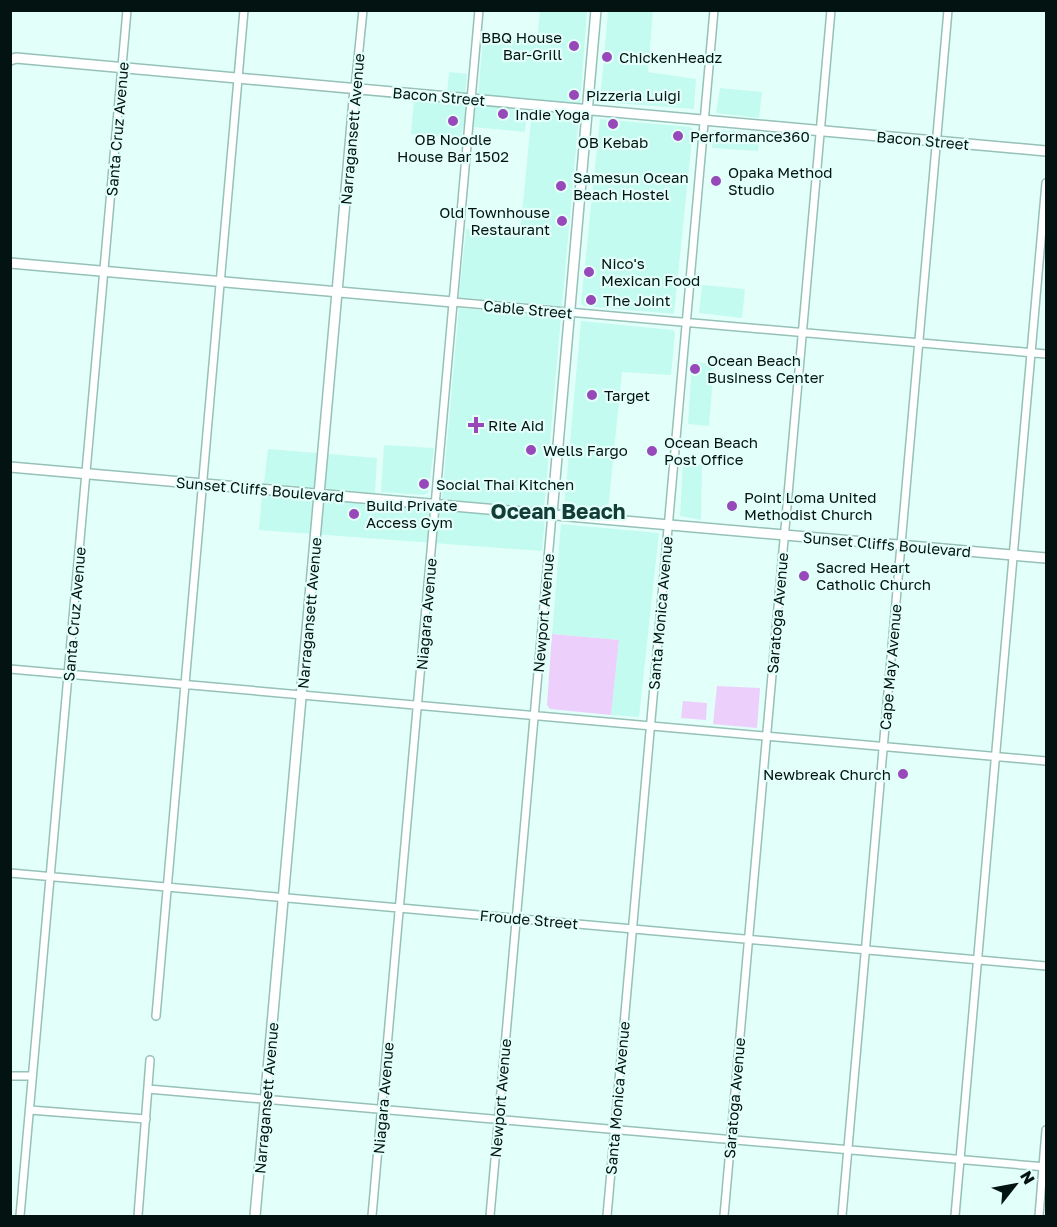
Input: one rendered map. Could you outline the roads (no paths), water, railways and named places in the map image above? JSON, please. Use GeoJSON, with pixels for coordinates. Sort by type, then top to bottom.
{"type":"FeatureCollection","features":[{"type":"Feature","properties":{"kind":"street","name":"Santa Cruz Avenue"},"geometry":{"type":"LineString","coordinates":[[20,1216],[52,877],[127,10]]}},
{"type":"Feature","properties":{"kind":"street"},"geometry":{"type":"LineString","coordinates":[[156,1016],[244,10]]}},
{"type":"Feature","properties":{"kind":"street","name":"Narragansett Avenue"},"geometry":{"type":"LineString","coordinates":[[255,1216],[363,10]]}},
{"type":"Feature","properties":{"kind":"street","name":"Niagara Avenue"},"geometry":{"type":"LineString","coordinates":[[372,1216],[479,10]]}},
{"type":"Feature","properties":{"kind":"street","name":"Newport Avenue"},"geometry":{"type":"LineString","coordinates":[[490,1216],[596,10]]}},
{"type":"Feature","properties":{"kind":"street","name":"Santa Monica Avenue"},"geometry":{"type":"LineString","coordinates":[[607,1216],[714,10]]}},
{"type":"Feature","properties":{"kind":"street","name":"Saratoga Avenue"},"geometry":{"type":"LineString","coordinates":[[724,1216],[831,10]]}},
{"type":"Feature","properties":{"kind":"street","name":"Cape May Avenue"},"geometry":{"type":"LineString","coordinates":[[842,1216],[948,10]]}},
{"type":"Feature","properties":{"kind":"street","name":"Bacon Street"},"geometry":{"type":"LineString","coordinates":[[10,60],[15,58],[1047,151]]}},
{"type":"Feature","properties":{"kind":"street"},"geometry":{"type":"LineString","coordinates":[[955,1216],[1047,183]]}},
{"type":"Feature","properties":{"kind":"street","name":"Cable Street"},"geometry":{"type":"LineString","coordinates":[[10,263],[1047,354]]}},
{"type":"Feature","properties":{"kind":"street","name":"Sunset Cliffs Boulevard"},"geometry":{"type":"LineString","coordinates":[[10,467],[1047,558]]}},
{"type":"Feature","properties":{"kind":"street"},"geometry":{"type":"LineString","coordinates":[[10,669],[68,676],[1047,761]]}},
{"type":"Feature","properties":{"kind":"street","name":"Froude Street"},"geometry":{"type":"LineString","coordinates":[[10,873],[1047,966]]}},
{"type":"Feature","properties":{"kind":"street"},"geometry":{"type":"LineString","coordinates":[[138,1216],[150,1060]]}},
{"type":"Feature","properties":{"kind":"street"},"geometry":{"type":"LineString","coordinates":[[10,1076],[32,1076]]}},
{"type":"Feature","properties":{"kind":"street"},"geometry":{"type":"LineString","coordinates":[[148,1089],[1045,1167]]}},
{"type":"Feature","properties":{"kind":"street"},"geometry":{"type":"LineString","coordinates":[[30,1110],[146,1119]]}},
{"type":"Feature","properties":{"kind":"street"},"geometry":{"type":"LineString","coordinates":[[1039,1216],[1047,1130]]}},
{"type":"Feature","properties":{"kind":"place","name":"BBQ House Bar-Grill"},"geometry":{"type":"Point","coordinates":[574,46]}},
{"type":"Feature","properties":{"kind":"place","name":"ChickenHeadz"},"geometry":{"type":"Point","coordinates":[607,57]}},
{"type":"Feature","properties":{"kind":"place","name":"Pizzeria Luigi"},"geometry":{"type":"Point","coordinates":[574,95]}},
{"type":"Feature","properties":{"kind":"place","name":"Indie Yoga"},"geometry":{"type":"Point","coordinates":[503,114]}},
{"type":"Feature","properties":{"kind":"place","name":"OB Noodle House Bar 1502"},"geometry":{"type":"Point","coordinates":[453,121]}},
{"type":"Feature","properties":{"kind":"place","name":"OB Kebab"},"geometry":{"type":"Point","coordinates":[613,124]}},
{"type":"Feature","properties":{"kind":"place","name":"Performance360"},"geometry":{"type":"Point","coordinates":[678,136]}},
{"type":"Feature","properties":{"kind":"place","name":"Opaka Method Studio"},"geometry":{"type":"Point","coordinates":[716,181]}},
{"type":"Feature","properties":{"kind":"place","name":"Samesun Ocean Beach Hostel"},"geometry":{"type":"Point","coordinates":[561,186]}},
{"type":"Feature","properties":{"kind":"place","name":"Old Townhouse Restaurant"},"geometry":{"type":"Point","coordinates":[562,221]}},
{"type":"Feature","properties":{"kind":"place","name":"Nico's Mexican Food"},"geometry":{"type":"Point","coordinates":[589,272]}},
{"type":"Feature","properties":{"kind":"place","name":"The Joint"},"geometry":{"type":"Point","coordinates":[591,300]}},
{"type":"Feature","properties":{"kind":"place","name":"Ocean Beach Business Center"},"geometry":{"type":"Point","coordinates":[695,369]}},
{"type":"Feature","properties":{"kind":"place","name":"Target"},"geometry":{"type":"Point","coordinates":[592,395]}},
{"type":"Feature","properties":{"kind":"place","name":"Rite Aid"},"geometry":{"type":"Point","coordinates":[476,425]}},
{"type":"Feature","properties":{"kind":"place","name":"Wells Fargo"},"geometry":{"type":"Point","coordinates":[531,450]}},
{"type":"Feature","properties":{"kind":"place","name":"Ocean Beach Post Office"},"geometry":{"type":"Point","coordinates":[652,451]}},
{"type":"Feature","properties":{"kind":"place","name":"Social Thai Kitchen"},"geometry":{"type":"Point","coordinates":[424,484]}},
{"type":"Feature","properties":{"kind":"place","name":"Point Loma United Methodist Church"},"geometry":{"type":"Point","coordinates":[732,506]}},
{"type":"Feature","properties":{"kind":"place","name":"Build Private Access Gym"},"geometry":{"type":"Point","coordinates":[354,514]}},
{"type":"Feature","properties":{"kind":"place","name":"Sacred Heart Catholic Church"},"geometry":{"type":"Point","coordinates":[804,576]}},
{"type":"Feature","properties":{"kind":"place","name":"Newbreak Church"},"geometry":{"type":"Point","coordinates":[903,774]}},
{"type":"Feature","properties":{"kind":"district","name":"Ocean Beach"},"geometry":{"type":"Point","coordinates":[558,511]}}]}
